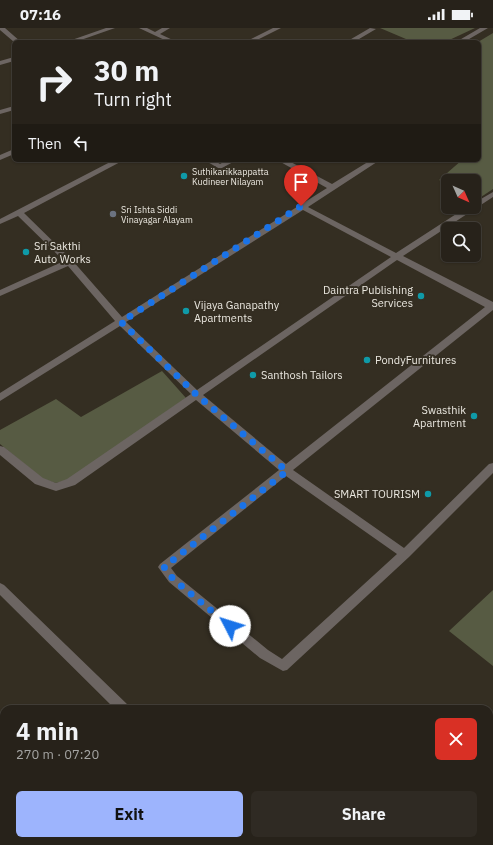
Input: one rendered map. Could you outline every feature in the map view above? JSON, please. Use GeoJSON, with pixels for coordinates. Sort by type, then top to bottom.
{"type":"FeatureCollection","features":[{"type":"Feature","properties":{"kind":"street"},"geometry":{"type":"LineString","coordinates":[[1,28],[16,40]]}},
{"type":"Feature","properties":{"kind":"street"},"geometry":{"type":"LineString","coordinates":[[75,40],[112,28]]}},
{"type":"Feature","properties":{"kind":"street"},"geometry":{"type":"LineString","coordinates":[[142,28],[169,40]]}},
{"type":"Feature","properties":{"kind":"street"},"geometry":{"type":"LineString","coordinates":[[155,34],[167,28]]}},
{"type":"Feature","properties":{"kind":"street"},"geometry":{"type":"LineString","coordinates":[[252,40],[278,28]]}},
{"type":"Feature","properties":{"kind":"street"},"geometry":{"type":"LineString","coordinates":[[463,40],[485,28]]}},
{"type":"Feature","properties":{"kind":"street"},"geometry":{"type":"LineString","coordinates":[[352,40],[373,29]]}},
{"type":"Feature","properties":{"kind":"street"},"geometry":{"type":"LineString","coordinates":[[0,63],[12,60]]}},
{"type":"Feature","properties":{"kind":"street"},"geometry":{"type":"LineString","coordinates":[[0,112],[12,109]]}},
{"type":"Feature","properties":{"kind":"street"},"geometry":{"type":"LineString","coordinates":[[0,158],[12,152]]}},
{"type":"Feature","properties":{"kind":"street"},"geometry":{"type":"LineString","coordinates":[[0,222],[116,162]]}},
{"type":"Feature","properties":{"kind":"street"},"geometry":{"type":"LineString","coordinates":[[211,162],[220,167],[229,162]]}},
{"type":"Feature","properties":{"kind":"street"},"geometry":{"type":"LineString","coordinates":[[285,162],[332,187]]}},
{"type":"Feature","properties":{"kind":"street"},"geometry":{"type":"LineString","coordinates":[[0,398],[301,206],[373,162]]}},
{"type":"Feature","properties":{"kind":"street"},"geometry":{"type":"LineString","coordinates":[[481,201],[493,194]]}},
{"type":"Feature","properties":{"kind":"street"},"geometry":{"type":"LineString","coordinates":[[301,206],[492,306],[287,471],[164,567],[173,579],[264,654],[283,666],[406,554],[493,467]]}},
{"type":"Feature","properties":{"kind":"street"},"geometry":{"type":"LineString","coordinates":[[20,212],[69,262],[121,322],[197,395],[287,471],[406,554]]}},
{"type":"Feature","properties":{"kind":"street"},"geometry":{"type":"LineString","coordinates":[[0,450],[39,481],[56,487],[71,482],[396,256],[461,214]]}},
{"type":"Feature","properties":{"kind":"street"},"geometry":{"type":"LineString","coordinates":[[0,293],[69,262]]}},
{"type":"Feature","properties":{"kind":"street"},"geometry":{"type":"LineString","coordinates":[[0,588],[120,705]]}},
{"type":"Feature","properties":{"kind":"green space"},"geometry":{"type":"Polygon","coordinates":[[[380,28],[475,28],[449,40],[408,40],[380,28]]]}},
{"type":"Feature","properties":{"kind":"green space"},"geometry":{"type":"Polygon","coordinates":[[[493,33],[493,189],[481,197],[481,174],[446,174],[460,162],[481,162],[481,40],[493,33]]]}},
{"type":"Feature","properties":{"kind":"green space"},"geometry":{"type":"Polygon","coordinates":[[[162,371],[186,398],[68,480],[56,483],[43,479],[0,444],[0,430],[56,399],[81,417],[162,371]]]}},
{"type":"Feature","properties":{"kind":"green space"},"geometry":{"type":"Polygon","coordinates":[[[493,590],[493,666],[449,631],[493,590]]]}},
{"type":"Feature","properties":{"kind":"place","name":"Suthikarikkappatta Kudineer Nilayam"},"geometry":{"type":"Point","coordinates":[184,176]}},
{"type":"Feature","properties":{"kind":"place","name":"Sri Ishta Siddi Vinayagar Alayam"},"geometry":{"type":"Point","coordinates":[113,214]}},
{"type":"Feature","properties":{"kind":"place","name":"Sri Sakthi Auto Works"},"geometry":{"type":"Point","coordinates":[26,252]}},
{"type":"Feature","properties":{"kind":"place","name":"Daintra Publishing Services"},"geometry":{"type":"Point","coordinates":[421,296]}},
{"type":"Feature","properties":{"kind":"place","name":"Vijaya Ganapathy Apartments"},"geometry":{"type":"Point","coordinates":[186,311]}},
{"type":"Feature","properties":{"kind":"place","name":"PondyFurnitures"},"geometry":{"type":"Point","coordinates":[367,360]}},
{"type":"Feature","properties":{"kind":"place","name":"Santhosh Tailors"},"geometry":{"type":"Point","coordinates":[253,375]}},
{"type":"Feature","properties":{"kind":"place","name":"Swasthik Apartment"},"geometry":{"type":"Point","coordinates":[474,416]}},
{"type":"Feature","properties":{"kind":"place","name":"SMART TOURISM"},"geometry":{"type":"Point","coordinates":[428,494]}},
{"type":"Feature","properties":{"kind":"route"},"geometry":{"type":"LineString","coordinates":[[230,626],[173,579],[164,567],[287,471],[197,395],[121,322],[301,206]]}}]}
